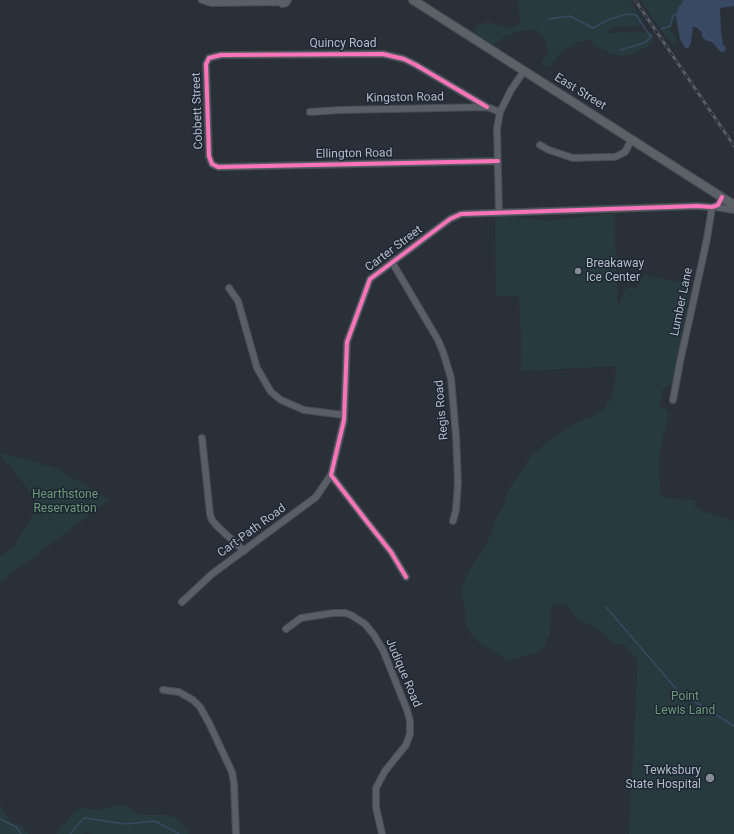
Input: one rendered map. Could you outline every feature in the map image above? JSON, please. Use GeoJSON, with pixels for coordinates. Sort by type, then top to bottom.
{"type":"FeatureCollection","features":[{"type":"Feature","properties":{"kind":"main road","name":"East Street"},"geometry":{"type":"LineString","coordinates":[[413,0],[632,138],[734,205]]}},
{"type":"Feature","properties":{"kind":"street"},"geometry":{"type":"LineString","coordinates":[[202,0],[211,4],[278,1],[284,3],[288,0]]}},
{"type":"Feature","properties":{"kind":"street","name":"Quincy Road"},"geometry":{"type":"LineString","coordinates":[[209,58],[221,55],[382,54],[404,59],[416,65],[487,108]]}},
{"type":"Feature","properties":{"kind":"street","name":"Cobbett Street"},"geometry":{"type":"LineString","coordinates":[[209,58],[206,64],[209,156],[212,164]]}},
{"type":"Feature","properties":{"kind":"street"},"geometry":{"type":"LineString","coordinates":[[499,213],[497,129],[500,112],[511,90],[524,71]]}},
{"type":"Feature","properties":{"kind":"street","name":"Kingston Road"},"geometry":{"type":"LineString","coordinates":[[310,112],[341,110],[487,108],[500,112]]}},
{"type":"Feature","properties":{"kind":"street"},"geometry":{"type":"LineString","coordinates":[[540,144],[549,150],[573,158],[615,157],[625,152],[632,138]]}},
{"type":"Feature","properties":{"kind":"street","name":"Ellington Road"},"geometry":{"type":"LineString","coordinates":[[212,164],[223,168],[498,161]]}},
{"type":"Feature","properties":{"kind":"street"},"geometry":{"type":"LineString","coordinates":[[714,207],[718,205],[722,197]]}},
{"type":"Feature","properties":{"kind":"street","name":"Carter Street"},"geometry":{"type":"LineString","coordinates":[[331,475],[344,415],[347,342],[368,281],[373,275],[454,217],[461,214],[698,206],[734,210]]}},
{"type":"Feature","properties":{"kind":"street","name":"Lumber Lane"},"geometry":{"type":"LineString","coordinates":[[674,400],[680,362],[714,207]]}},
{"type":"Feature","properties":{"kind":"street","name":"Regis Road"},"geometry":{"type":"LineString","coordinates":[[392,262],[438,340],[451,378],[458,482],[456,510],[453,521]]}},
{"type":"Feature","properties":{"kind":"street"},"geometry":{"type":"LineString","coordinates":[[229,288],[238,301],[257,368],[271,392],[281,400],[304,410],[344,415]]}},
{"type":"Feature","properties":{"kind":"street"},"geometry":{"type":"LineString","coordinates":[[202,438],[208,503],[212,520],[244,551]]}},
{"type":"Feature","properties":{"kind":"street"},"geometry":{"type":"LineString","coordinates":[[331,475],[391,552],[406,577]]}},
{"type":"Feature","properties":{"kind":"street","name":"Cart-Path Road"},"geometry":{"type":"LineString","coordinates":[[182,602],[212,574],[316,497],[331,475]]}},
{"type":"Feature","properties":{"kind":"street","name":"Judique Road"},"geometry":{"type":"LineString","coordinates":[[286,629],[301,618],[333,613],[345,613],[365,624],[384,650],[407,710],[410,721],[410,734],[406,745],[385,771],[376,788],[376,807],[382,834]]}},
{"type":"Feature","properties":{"kind":"street"},"geometry":{"type":"LineString","coordinates":[[163,690],[179,692],[193,700],[200,707],[209,723],[232,772],[234,784],[236,834]]}},
{"type":"Feature","properties":{"kind":"green space"},"geometry":{"type":"Polygon","coordinates":[[[518,0],[630,0],[642,20],[640,24],[638,26],[616,26],[610,28],[606,34],[618,32],[645,33],[650,31],[653,37],[651,43],[645,48],[633,54],[622,56],[595,46],[593,42],[588,40],[576,42],[574,46],[565,49],[558,55],[552,64],[547,67],[542,66],[542,62],[548,54],[548,49],[544,38],[534,29],[507,35],[495,42],[495,46],[472,32],[477,25],[488,22],[509,28],[514,27],[520,22],[518,0]]]}},
{"type":"Feature","properties":{"kind":"green space"},"geometry":{"type":"Polygon","coordinates":[[[640,0],[684,0],[678,8],[672,27],[669,29],[676,38],[676,47],[669,40],[640,0]]]}},
{"type":"Feature","properties":{"kind":"green space","name":"Point Lewis Land"},"geometry":{"type":"Polygon","coordinates":[[[614,213],[618,307],[625,290],[630,286],[636,289],[644,275],[685,283],[690,293],[672,383],[662,390],[660,408],[667,410],[668,418],[659,458],[660,494],[664,497],[673,499],[696,500],[695,506],[702,511],[734,521],[734,834],[629,834],[638,659],[623,644],[613,644],[603,633],[575,616],[567,606],[555,603],[551,608],[550,634],[544,646],[537,653],[508,660],[477,641],[466,627],[466,611],[461,592],[464,581],[485,548],[497,517],[505,502],[508,491],[532,455],[547,442],[575,424],[604,409],[612,397],[615,383],[616,366],[522,371],[519,296],[496,296],[495,218],[506,216],[548,221],[614,213]]]}},
{"type":"Feature","properties":{"kind":"green space","name":"Hearthstone Reservation"},"geometry":{"type":"Polygon","coordinates":[[[0,453],[56,468],[109,500],[0,582],[0,558],[14,546],[40,504],[0,453]]]}},
{"type":"Feature","properties":{"kind":"green space"},"geometry":{"type":"Polygon","coordinates":[[[0,805],[11,822],[19,824],[29,834],[0,834],[0,805]]]}},
{"type":"Feature","properties":{"kind":"green space"},"geometry":{"type":"Polygon","coordinates":[[[113,806],[128,806],[135,813],[141,815],[166,815],[175,818],[189,834],[93,834],[85,832],[84,834],[56,834],[74,812],[80,808],[102,810],[113,806]]]}},
{"type":"Feature","properties":{"kind":"water"},"geometry":{"type":"Polygon","coordinates":[[[684,0],[734,0],[734,6],[720,8],[721,31],[723,44],[726,48],[725,51],[722,52],[710,41],[707,41],[702,37],[701,31],[696,27],[693,27],[691,43],[688,48],[685,48],[680,39],[676,17],[678,8],[684,0]]]}},
{"type":"Feature","properties":{"kind":"waterway"},"geometry":{"type":"LineString","coordinates":[[661,29],[670,26],[673,16],[678,13]]}},
{"type":"Feature","properties":{"kind":"waterway"},"geometry":{"type":"LineString","coordinates":[[548,19],[570,16],[593,28],[610,19],[628,14],[636,15],[650,36]]}},
{"type":"Feature","properties":{"kind":"waterway"},"geometry":{"type":"LineString","coordinates":[[621,50],[646,42],[652,35]]}},
{"type":"Feature","properties":{"kind":"waterway"},"geometry":{"type":"LineString","coordinates":[[606,607],[678,691],[734,726]]}},
{"type":"Feature","properties":{"kind":"waterway"},"geometry":{"type":"LineString","coordinates":[[70,834],[84,818],[126,824],[155,821],[179,834]]}},
{"type":"Feature","properties":{"kind":"waterway"},"geometry":{"type":"LineString","coordinates":[[0,819],[16,827],[21,834]]}},
{"type":"Feature","properties":{"kind":"railway"},"geometry":{"type":"LineString","coordinates":[[635,0],[734,146]]}},
{"type":"Feature","properties":{"kind":"cycle path"},"geometry":{"type":"LineString","coordinates":[[487,107],[416,65],[404,59],[383,54],[221,55],[209,58],[206,64],[209,156],[212,164],[218,167],[498,161]]}},
{"type":"Feature","properties":{"kind":"cycle path"},"geometry":{"type":"LineString","coordinates":[[406,577],[391,552],[331,475],[344,420],[347,342],[370,279],[450,219],[461,214],[697,206],[712,207],[718,205],[722,197]]}},
{"type":"Feature","properties":{"kind":"place","name":"Breakaway Ice Center"},"geometry":{"type":"Point","coordinates":[578,271]}},
{"type":"Feature","properties":{"kind":"place","name":"Tewksbury State Hospital"},"geometry":{"type":"Point","coordinates":[710,778]}}]}
